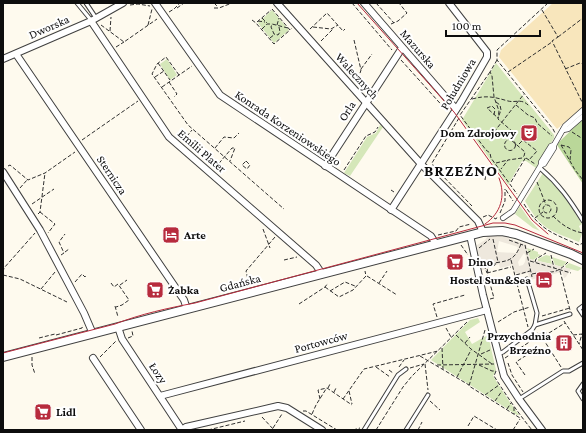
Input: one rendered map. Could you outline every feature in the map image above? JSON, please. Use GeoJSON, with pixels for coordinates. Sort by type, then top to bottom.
{"type":"FeatureCollection","features":[{"type":"Feature","properties":{"kind":"street","name":"Mazurska"},"geometry":{"type":"LineString","coordinates":[[364,3],[454,107]]}},
{"type":"Feature","properties":{"kind":"street","name":"Południowa"},"geometry":{"type":"LineString","coordinates":[[391,210],[421,164],[454,107],[461,102],[487,55],[487,52],[449,3]]}},
{"type":"Feature","properties":{"kind":"street","name":"Dworska"},"geometry":{"type":"LineString","coordinates":[[3,59],[94,20],[125,4]]}},
{"type":"Feature","properties":{"kind":"street","name":"Walecznych"},"geometry":{"type":"LineString","coordinates":[[276,4],[421,164]]}},
{"type":"Feature","properties":{"kind":"street","name":"Konrada Korzeniowskiego"},"geometry":{"type":"LineString","coordinates":[[154,6],[220,95],[431,236],[436,244]]}},
{"type":"Feature","properties":{"kind":"street","name":"Emilii Plater"},"geometry":{"type":"LineString","coordinates":[[94,20],[114,55],[169,137],[316,265],[322,274]]}},
{"type":"Feature","properties":{"kind":"street","name":"Orla"},"geometry":{"type":"LineString","coordinates":[[325,166],[402,48]]}},
{"type":"Feature","properties":{"kind":"street","name":"Sternicza"},"geometry":{"type":"LineString","coordinates":[[16,54],[80,145],[184,300],[188,309]]}},
{"type":"Feature","properties":{"kind":"street"},"geometry":{"type":"LineString","coordinates":[[565,130],[565,126],[583,110]]}},
{"type":"Feature","properties":{"kind":"street"},"geometry":{"type":"LineString","coordinates":[[503,218],[513,211],[521,199],[551,146],[565,130],[583,116]]}},
{"type":"Feature","properties":{"kind":"street"},"geometry":{"type":"LineString","coordinates":[[421,164],[478,221],[483,232]]}},
{"type":"Feature","properties":{"kind":"street"},"geometry":{"type":"LineString","coordinates":[[4,170],[40,230],[84,313],[93,334]]}},
{"type":"Feature","properties":{"kind":"street","name":"Gdańska"},"geometry":{"type":"LineString","coordinates":[[3,357],[483,232],[502,231],[516,234],[572,254],[583,260]]}},
{"type":"Feature","properties":{"kind":"street"},"geometry":{"type":"LineString","coordinates":[[470,235],[504,376],[542,430]]}},
{"type":"Feature","properties":{"kind":"street","name":"Portowców"},"geometry":{"type":"LineString","coordinates":[[160,396],[487,310]]}},
{"type":"Feature","properties":{"kind":"street","name":"Łozy"},"geometry":{"type":"LineString","coordinates":[[118,327],[122,339],[182,430]]}},
{"type":"Feature","properties":{"kind":"street"},"geometry":{"type":"LineString","coordinates":[[94,360],[141,430]]}},
{"type":"Feature","properties":{"kind":"street"},"geometry":{"type":"LineString","coordinates":[[182,430],[186,427],[278,406],[286,408],[322,430]]}},
{"type":"Feature","properties":{"kind":"lane","name":"Emilii Plater"},"geometry":{"type":"LineString","coordinates":[[77,3],[88,18],[94,20]]}},
{"type":"Feature","properties":{"kind":"lane"},"geometry":{"type":"LineString","coordinates":[[86,3],[94,20]]}},
{"type":"Feature","properties":{"kind":"lane"},"geometry":{"type":"LineString","coordinates":[[540,167],[566,194],[583,221]]}},
{"type":"Feature","properties":{"kind":"lane"},"geometry":{"type":"LineString","coordinates":[[527,279],[537,313],[536,325]]}},
{"type":"Feature","properties":{"kind":"lane"},"geometry":{"type":"LineString","coordinates":[[583,306],[579,309],[583,315]]}},
{"type":"Feature","properties":{"kind":"lane"},"geometry":{"type":"LineString","coordinates":[[498,354],[509,348],[532,330],[536,325],[570,314]]}},
{"type":"Feature","properties":{"kind":"lane"},"geometry":{"type":"LineString","coordinates":[[519,399],[563,371],[568,371],[583,363]]}},
{"type":"Feature","properties":{"kind":"lane"},"geometry":{"type":"LineString","coordinates":[[363,429],[398,375],[406,369]]}},
{"type":"Feature","properties":{"kind":"lane"},"geometry":{"type":"LineString","coordinates":[[583,384],[578,391],[583,399]]}},
{"type":"Feature","properties":{"kind":"lane"},"geometry":{"type":"LineString","coordinates":[[406,430],[428,395]]}},
{"type":"Feature","properties":{"kind":"path"},"geometry":{"type":"LineString","coordinates":[[174,10],[180,3]]}},
{"type":"Feature","properties":{"kind":"path"},"geometry":{"type":"LineString","coordinates":[[165,11],[168,12],[174,10],[184,3]]}},
{"type":"Feature","properties":{"kind":"path"},"geometry":{"type":"LineString","coordinates":[[214,3],[219,8]]}},
{"type":"Feature","properties":{"kind":"path"},"geometry":{"type":"LineString","coordinates":[[214,8],[219,8],[232,3]]}},
{"type":"Feature","properties":{"kind":"path"},"geometry":{"type":"LineString","coordinates":[[352,3],[447,112],[454,107]]}},
{"type":"Feature","properties":{"kind":"path"},"geometry":{"type":"LineString","coordinates":[[376,3],[394,23]]}},
{"type":"Feature","properties":{"kind":"path"},"geometry":{"type":"LineString","coordinates":[[387,26],[398,21],[406,13],[399,3]]}},
{"type":"Feature","properties":{"kind":"path"},"geometry":{"type":"LineString","coordinates":[[548,3],[496,50],[497,60],[553,130],[556,141]]}},
{"type":"Feature","properties":{"kind":"path"},"geometry":{"type":"LineString","coordinates":[[125,4],[154,6],[148,25]]}},
{"type":"Feature","properties":{"kind":"path"},"geometry":{"type":"LineString","coordinates":[[257,22],[276,4]]}},
{"type":"Feature","properties":{"kind":"path"},"geometry":{"type":"LineString","coordinates":[[272,9],[290,30]]}},
{"type":"Feature","properties":{"kind":"path"},"geometry":{"type":"LineString","coordinates":[[542,9],[558,37]]}},
{"type":"Feature","properties":{"kind":"path"},"geometry":{"type":"LineString","coordinates":[[308,31],[327,13],[343,31],[344,29]]}},
{"type":"Feature","properties":{"kind":"path"},"geometry":{"type":"LineString","coordinates":[[110,32],[111,14]]}},
{"type":"Feature","properties":{"kind":"path"},"geometry":{"type":"LineString","coordinates":[[112,46],[118,47],[161,16]]}},
{"type":"Feature","properties":{"kind":"path"},"geometry":{"type":"LineString","coordinates":[[262,18],[266,23]]}},
{"type":"Feature","properties":{"kind":"path"},"geometry":{"type":"LineString","coordinates":[[277,25],[279,18]]}},
{"type":"Feature","properties":{"kind":"path"},"geometry":{"type":"LineString","coordinates":[[507,72],[583,18]]}},
{"type":"Feature","properties":{"kind":"path"},"geometry":{"type":"LineString","coordinates":[[94,20],[124,42]]}},
{"type":"Feature","properties":{"kind":"path"},"geometry":{"type":"LineString","coordinates":[[252,20],[277,25],[284,35]]}},
{"type":"Feature","properties":{"kind":"path"},"geometry":{"type":"LineString","coordinates":[[257,22],[274,44],[294,26]]}},
{"type":"Feature","properties":{"kind":"path"},"geometry":{"type":"LineString","coordinates":[[262,29],[266,23]]}},
{"type":"Feature","properties":{"kind":"path"},"geometry":{"type":"LineString","coordinates":[[272,24],[271,29],[275,34]]}},
{"type":"Feature","properties":{"kind":"path"},"geometry":{"type":"LineString","coordinates":[[318,43],[338,25]]}},
{"type":"Feature","properties":{"kind":"path"},"geometry":{"type":"LineString","coordinates":[[279,27],[288,28]]}},
{"type":"Feature","properties":{"kind":"path"},"geometry":{"type":"LineString","coordinates":[[312,27],[333,29]]}},
{"type":"Feature","properties":{"kind":"path"},"geometry":{"type":"LineString","coordinates":[[270,39],[275,34],[279,34],[280,30]]}},
{"type":"Feature","properties":{"kind":"path"},"geometry":{"type":"LineString","coordinates":[[354,40],[361,70]]}},
{"type":"Feature","properties":{"kind":"path"},"geometry":{"type":"LineString","coordinates":[[552,41],[583,104]]}},
{"type":"Feature","properties":{"kind":"path"},"geometry":{"type":"LineString","coordinates":[[352,81],[357,86],[357,81],[361,70],[372,54]]}},
{"type":"Feature","properties":{"kind":"path"},"geometry":{"type":"LineString","coordinates":[[179,75],[166,57],[159,62],[152,74],[183,120],[284,209]]}},
{"type":"Feature","properties":{"kind":"path"},"geometry":{"type":"LineString","coordinates":[[157,59],[177,94],[174,97]]}},
{"type":"Feature","properties":{"kind":"path"},"geometry":{"type":"LineString","coordinates":[[473,208],[472,205],[434,168],[432,163],[460,115],[497,60]]}},
{"type":"Feature","properties":{"kind":"path"},"geometry":{"type":"LineString","coordinates":[[565,69],[580,63],[583,64]]}},
{"type":"Feature","properties":{"kind":"path"},"geometry":{"type":"LineString","coordinates":[[161,87],[194,64]]}},
{"type":"Feature","properties":{"kind":"path"},"geometry":{"type":"LineString","coordinates":[[154,77],[164,71]]}},
{"type":"Feature","properties":{"kind":"path"},"geometry":{"type":"LineString","coordinates":[[490,72],[492,76],[494,97],[496,102],[500,105],[501,110],[501,115],[498,118]]}},
{"type":"Feature","properties":{"kind":"path"},"geometry":{"type":"LineString","coordinates":[[494,132],[524,94]]}},
{"type":"Feature","properties":{"kind":"path"},"geometry":{"type":"LineString","coordinates":[[472,99],[483,96],[494,97],[509,101],[519,101],[529,106]]}},
{"type":"Feature","properties":{"kind":"path"},"geometry":{"type":"LineString","coordinates":[[19,189],[28,180],[45,173],[140,99]]}},
{"type":"Feature","properties":{"kind":"path"},"geometry":{"type":"LineString","coordinates":[[516,105],[528,115],[535,118],[537,123],[556,141]]}},
{"type":"Feature","properties":{"kind":"path"},"geometry":{"type":"LineString","coordinates":[[494,114],[495,109],[492,106],[488,107],[487,108],[513,132],[509,137]]}},
{"type":"Feature","properties":{"kind":"path"},"geometry":{"type":"LineString","coordinates":[[460,115],[486,150],[490,153],[491,158],[534,219],[551,233],[579,245],[583,243]]}},
{"type":"Feature","properties":{"kind":"path"},"geometry":{"type":"LineString","coordinates":[[343,172],[366,136],[375,132],[380,125]]}},
{"type":"Feature","properties":{"kind":"path"},"geometry":{"type":"LineString","coordinates":[[182,142],[193,129]]}},
{"type":"Feature","properties":{"kind":"path"},"geometry":{"type":"LineString","coordinates":[[565,130],[583,139]]}},
{"type":"Feature","properties":{"kind":"path"},"geometry":{"type":"LineString","coordinates":[[214,148],[224,137],[234,138],[239,133]]}},
{"type":"Feature","properties":{"kind":"path"},"geometry":{"type":"LineString","coordinates":[[497,134],[503,133],[519,145],[525,152],[525,157],[510,184]]}},
{"type":"Feature","properties":{"kind":"path"},"geometry":{"type":"LineString","coordinates":[[508,140],[514,141],[516,144],[515,149],[510,151],[507,150],[504,146],[505,143],[508,140]]}},
{"type":"Feature","properties":{"kind":"path"},"geometry":{"type":"LineString","coordinates":[[519,145],[523,140],[537,151],[529,160]]}},
{"type":"Feature","properties":{"kind":"path"},"geometry":{"type":"LineString","coordinates":[[570,161],[572,153],[571,149],[561,145],[570,161],[583,180]]}},
{"type":"Feature","properties":{"kind":"path"},"geometry":{"type":"LineString","coordinates":[[213,170],[232,148],[235,148],[230,161]]}},
{"type":"Feature","properties":{"kind":"path"},"geometry":{"type":"LineString","coordinates":[[496,164],[525,157]]}},
{"type":"Feature","properties":{"kind":"path"},"geometry":{"type":"LineString","coordinates":[[525,157],[540,167]]}},
{"type":"Feature","properties":{"kind":"path"},"geometry":{"type":"LineString","coordinates":[[500,170],[508,160]]}},
{"type":"Feature","properties":{"kind":"path"},"geometry":{"type":"LineString","coordinates":[[4,170],[10,165],[28,180]]}},
{"type":"Feature","properties":{"kind":"path"},"geometry":{"type":"LineString","coordinates":[[241,171],[244,167]]}},
{"type":"Feature","properties":{"kind":"path"},"geometry":{"type":"LineString","coordinates":[[36,216],[40,212],[45,173]]}},
{"type":"Feature","properties":{"kind":"path"},"geometry":{"type":"LineString","coordinates":[[485,180],[486,173]]}},
{"type":"Feature","properties":{"kind":"path"},"geometry":{"type":"LineString","coordinates":[[535,175],[543,201],[546,206],[548,205],[551,207],[550,213],[553,217],[564,226],[574,231],[583,233]]}},
{"type":"Feature","properties":{"kind":"path"},"geometry":{"type":"LineString","coordinates":[[30,205],[54,189]]}},
{"type":"Feature","properties":{"kind":"path"},"geometry":{"type":"LineString","coordinates":[[481,218],[488,215],[496,219],[504,204],[505,189],[516,206]]}},
{"type":"Feature","properties":{"kind":"path"},"geometry":{"type":"LineString","coordinates":[[391,190],[396,194]]}},
{"type":"Feature","properties":{"kind":"path"},"geometry":{"type":"LineString","coordinates":[[543,201],[552,201],[556,205],[557,211],[553,217],[544,218],[540,214],[538,212],[539,205],[543,201]]}},
{"type":"Feature","properties":{"kind":"path"},"geometry":{"type":"LineString","coordinates":[[544,212],[544,208],[546,206]]}},
{"type":"Feature","properties":{"kind":"path"},"geometry":{"type":"LineString","coordinates":[[40,212],[55,224],[47,235]]}},
{"type":"Feature","properties":{"kind":"path"},"geometry":{"type":"LineString","coordinates":[[534,219],[544,212],[547,214],[550,213]]}},
{"type":"Feature","properties":{"kind":"path"},"geometry":{"type":"LineString","coordinates":[[439,235],[456,231],[459,227],[473,223]]}},
{"type":"Feature","properties":{"kind":"path"},"geometry":{"type":"LineString","coordinates":[[263,226],[270,248]]}},
{"type":"Feature","properties":{"kind":"path"},"geometry":{"type":"LineString","coordinates":[[3,272],[4,268],[36,230]]}},
{"type":"Feature","properties":{"kind":"path"},"geometry":{"type":"LineString","coordinates":[[64,253],[59,242],[65,234]]}},
{"type":"Feature","properties":{"kind":"path"},"geometry":{"type":"LineString","coordinates":[[249,284],[246,271],[277,235]]}},
{"type":"Feature","properties":{"kind":"path"},"geometry":{"type":"LineString","coordinates":[[478,249],[489,239],[493,239],[498,262]]}},
{"type":"Feature","properties":{"kind":"path"},"geometry":{"type":"LineString","coordinates":[[481,266],[511,260],[517,255],[521,244]]}},
{"type":"Feature","properties":{"kind":"path"},"geometry":{"type":"LineString","coordinates":[[525,245],[531,274],[560,270],[569,261]]}},
{"type":"Feature","properties":{"kind":"path"},"geometry":{"type":"LineString","coordinates":[[527,253],[534,248]]}},
{"type":"Feature","properties":{"kind":"path"},"geometry":{"type":"LineString","coordinates":[[58,256],[69,249]]}},
{"type":"Feature","properties":{"kind":"path"},"geometry":{"type":"LineString","coordinates":[[535,263],[536,259],[546,253]]}},
{"type":"Feature","properties":{"kind":"path"},"geometry":{"type":"LineString","coordinates":[[550,254],[554,268]]}},
{"type":"Feature","properties":{"kind":"path"},"geometry":{"type":"LineString","coordinates":[[284,260],[302,257]]}},
{"type":"Feature","properties":{"kind":"path"},"geometry":{"type":"LineString","coordinates":[[511,260],[528,328],[531,326]]}},
{"type":"Feature","properties":{"kind":"path"},"geometry":{"type":"LineString","coordinates":[[528,261],[571,274]]}},
{"type":"Feature","properties":{"kind":"path"},"geometry":{"type":"LineString","coordinates":[[487,273],[487,268],[496,265],[495,262]]}},
{"type":"Feature","properties":{"kind":"path"},"geometry":{"type":"LineString","coordinates":[[484,265],[494,298],[490,299],[492,304]]}},
{"type":"Feature","properties":{"kind":"path"},"geometry":{"type":"LineString","coordinates":[[487,273],[512,266]]}},
{"type":"Feature","properties":{"kind":"path"},"geometry":{"type":"LineString","coordinates":[[365,268],[366,276]]}},
{"type":"Feature","properties":{"kind":"path"},"geometry":{"type":"LineString","coordinates":[[41,289],[57,270]]}},
{"type":"Feature","properties":{"kind":"path"},"geometry":{"type":"LineString","coordinates":[[560,270],[562,272],[570,314]]}},
{"type":"Feature","properties":{"kind":"path"},"geometry":{"type":"LineString","coordinates":[[379,284],[387,271]]}},
{"type":"Feature","properties":{"kind":"path"},"geometry":{"type":"LineString","coordinates":[[514,275],[531,271]]}},
{"type":"Feature","properties":{"kind":"path"},"geometry":{"type":"LineString","coordinates":[[72,283],[76,282],[82,274],[85,276],[86,275]]}},
{"type":"Feature","properties":{"kind":"path"},"geometry":{"type":"LineString","coordinates":[[3,275],[20,279],[67,302]]}},
{"type":"Feature","properties":{"kind":"path"},"geometry":{"type":"LineString","coordinates":[[366,276],[397,295]]}},
{"type":"Feature","properties":{"kind":"path"},"geometry":{"type":"LineString","coordinates":[[325,287],[339,297],[353,290],[366,276]]}},
{"type":"Feature","properties":{"kind":"path"},"geometry":{"type":"LineString","coordinates":[[110,283],[114,287],[118,284],[119,286],[128,280]]}},
{"type":"Feature","properties":{"kind":"path"},"geometry":{"type":"LineString","coordinates":[[330,291],[345,282],[356,286]]}},
{"type":"Feature","properties":{"kind":"path"},"geometry":{"type":"LineString","coordinates":[[299,304],[325,287],[328,283]]}},
{"type":"Feature","properties":{"kind":"path"},"geometry":{"type":"LineString","coordinates":[[118,317],[115,306],[122,305],[129,300],[119,286]]}},
{"type":"Feature","properties":{"kind":"path"},"geometry":{"type":"LineString","coordinates":[[437,320],[433,304],[466,295]]}},
{"type":"Feature","properties":{"kind":"path"},"geometry":{"type":"LineString","coordinates":[[498,322],[514,312],[533,306]]}},
{"type":"Feature","properties":{"kind":"path"},"geometry":{"type":"LineString","coordinates":[[542,316],[570,308]]}},
{"type":"Feature","properties":{"kind":"path"},"geometry":{"type":"LineString","coordinates":[[561,317],[583,350]]}},
{"type":"Feature","properties":{"kind":"path"},"geometry":{"type":"LineString","coordinates":[[377,429],[403,387],[470,319]]}},
{"type":"Feature","properties":{"kind":"path"},"geometry":{"type":"LineString","coordinates":[[39,338],[82,328],[82,321]]}},
{"type":"Feature","properties":{"kind":"path"},"geometry":{"type":"LineString","coordinates":[[526,395],[512,376],[506,358],[534,340],[536,333],[549,333],[565,323]]}},
{"type":"Feature","properties":{"kind":"path"},"geometry":{"type":"LineString","coordinates":[[444,326],[451,338]]}},
{"type":"Feature","properties":{"kind":"path"},"geometry":{"type":"LineString","coordinates":[[470,386],[486,327]]}},
{"type":"Feature","properties":{"kind":"path"},"geometry":{"type":"LineString","coordinates":[[127,338],[133,336],[131,330]]}},
{"type":"Feature","properties":{"kind":"path"},"geometry":{"type":"LineString","coordinates":[[455,334],[471,349],[492,364]]}},
{"type":"Feature","properties":{"kind":"path"},"geometry":{"type":"LineString","coordinates":[[540,334],[563,371]]}},
{"type":"Feature","properties":{"kind":"path"},"geometry":{"type":"LineString","coordinates":[[573,334],[582,334],[579,344]]}},
{"type":"Feature","properties":{"kind":"path"},"geometry":{"type":"LineString","coordinates":[[465,343],[470,337]]}},
{"type":"Feature","properties":{"kind":"path"},"geometry":{"type":"LineString","coordinates":[[94,360],[117,339]]}},
{"type":"Feature","properties":{"kind":"path"},"geometry":{"type":"LineString","coordinates":[[525,375],[516,362],[539,347]]}},
{"type":"Feature","properties":{"kind":"path"},"geometry":{"type":"LineString","coordinates":[[442,348],[444,370]]}},
{"type":"Feature","properties":{"kind":"path"},"geometry":{"type":"LineString","coordinates":[[456,378],[471,349]]}},
{"type":"Feature","properties":{"kind":"path"},"geometry":{"type":"LineString","coordinates":[[479,354],[492,349]]}},
{"type":"Feature","properties":{"kind":"path"},"geometry":{"type":"LineString","coordinates":[[343,399],[364,370],[438,351]]}},
{"type":"Feature","properties":{"kind":"path"},"geometry":{"type":"LineString","coordinates":[[32,356],[32,365],[35,374]]}},
{"type":"Feature","properties":{"kind":"path"},"geometry":{"type":"LineString","coordinates":[[419,356],[437,365],[520,417],[531,429]]}},
{"type":"Feature","properties":{"kind":"path"},"geometry":{"type":"LineString","coordinates":[[406,369],[425,364]]}},
{"type":"Feature","properties":{"kind":"path"},"geometry":{"type":"LineString","coordinates":[[425,364],[428,395]]}},
{"type":"Feature","properties":{"kind":"path"},"geometry":{"type":"LineString","coordinates":[[476,364],[492,371],[497,371]]}},
{"type":"Feature","properties":{"kind":"path"},"geometry":{"type":"LineString","coordinates":[[437,365],[496,364]]}},
{"type":"Feature","properties":{"kind":"path"},"geometry":{"type":"LineString","coordinates":[[375,367],[392,378]]}},
{"type":"Feature","properties":{"kind":"path"},"geometry":{"type":"LineString","coordinates":[[389,376],[389,370],[395,374]]}},
{"type":"Feature","properties":{"kind":"path"},"geometry":{"type":"LineString","coordinates":[[330,384],[312,414],[337,430]]}},
{"type":"Feature","properties":{"kind":"path"},"geometry":{"type":"LineString","coordinates":[[484,395],[500,385]]}},
{"type":"Feature","properties":{"kind":"path"},"geometry":{"type":"LineString","coordinates":[[333,393],[336,388]]}},
{"type":"Feature","properties":{"kind":"path"},"geometry":{"type":"LineString","coordinates":[[320,399],[318,390],[327,389],[352,405],[353,403],[349,391]]}},
{"type":"Feature","properties":{"kind":"path"},"geometry":{"type":"LineString","coordinates":[[494,402],[503,390]]}},
{"type":"Feature","properties":{"kind":"path"},"geometry":{"type":"LineString","coordinates":[[426,399],[437,406],[440,410]]}},
{"type":"Feature","properties":{"kind":"path"},"geometry":{"type":"LineString","coordinates":[[507,409],[511,402]]}},
{"type":"Feature","properties":{"kind":"path"},"geometry":{"type":"LineString","coordinates":[[513,406],[515,414]]}},
{"type":"Feature","properties":{"kind":"path"},"geometry":{"type":"LineString","coordinates":[[513,430],[526,408]]}},
{"type":"Feature","properties":{"kind":"path"},"geometry":{"type":"LineString","coordinates":[[515,409],[515,414]]}},
{"type":"Feature","properties":{"kind":"path"},"geometry":{"type":"LineString","coordinates":[[262,416],[273,429],[284,412],[280,411]]}},
{"type":"Feature","properties":{"kind":"path"},"geometry":{"type":"LineString","coordinates":[[468,426],[474,416],[497,430]]}},
{"type":"Feature","properties":{"kind":"path"},"geometry":{"type":"LineString","coordinates":[[208,430],[246,420]]}},
{"type":"Feature","properties":{"kind":"path"},"geometry":{"type":"LineString","coordinates":[[418,430],[422,422]]}},
{"type":"Feature","properties":{"kind":"path"},"geometry":{"type":"LineString","coordinates":[[353,430],[363,429]]}},
{"type":"Feature","properties":{"kind":"green space"},"geometry":{"type":"Polygon","coordinates":[[[272,10],[289,30],[274,43],[258,23],[272,10]]]}},
{"type":"Feature","properties":{"kind":"green space"},"geometry":{"type":"Polygon","coordinates":[[[167,59],[177,75],[170,80],[160,64],[167,59]]]}},
{"type":"Feature","properties":{"kind":"green space"},"geometry":{"type":"Polygon","coordinates":[[[496,63],[554,135],[554,138],[536,168],[526,161],[522,161],[508,185],[462,120],[496,63]]]}},
{"type":"Feature","properties":{"kind":"green space"},"geometry":{"type":"Polygon","coordinates":[[[583,119],[583,184],[557,145],[583,119]]]}},
{"type":"Feature","properties":{"kind":"green space"},"geometry":{"type":"Polygon","coordinates":[[[380,125],[383,127],[350,176],[344,173],[367,137],[376,133],[380,125]]]}},
{"type":"Feature","properties":{"kind":"green space"},"geometry":{"type":"Polygon","coordinates":[[[543,173],[560,190],[582,224],[579,226],[582,234],[579,242],[550,230],[542,224],[525,201],[543,173]]]}},
{"type":"Feature","properties":{"kind":"green space"},"geometry":{"type":"Polygon","coordinates":[[[520,206],[540,231],[533,228],[515,214],[520,206]]]}},
{"type":"Feature","properties":{"kind":"green space"},"geometry":{"type":"Polygon","coordinates":[[[527,248],[538,252],[538,254],[541,255],[533,260],[530,259],[527,248]]]}},
{"type":"Feature","properties":{"kind":"green space"},"geometry":{"type":"Polygon","coordinates":[[[546,255],[550,256],[552,264],[538,261],[538,259],[546,255]]]}},
{"type":"Feature","properties":{"kind":"green space"},"geometry":{"type":"Polygon","coordinates":[[[552,257],[567,262],[562,267],[555,265],[552,257]]]}},
{"type":"Feature","properties":{"kind":"green space"},"geometry":{"type":"Polygon","coordinates":[[[569,263],[582,268],[578,271],[566,268],[565,266],[569,263]]]}},
{"type":"Feature","properties":{"kind":"green space"},"geometry":{"type":"Polygon","coordinates":[[[478,318],[480,322],[465,332],[472,344],[488,335],[496,370],[493,376],[519,415],[431,360],[470,320],[478,318]]]}},
{"type":"Feature","properties":{"kind":"sand"},"geometry":{"type":"Polygon","coordinates":[[[553,3],[583,4],[583,107],[557,129],[499,57],[501,50],[553,3]]]}},
{"type":"Feature","properties":{"kind":"shaded area"},"geometry":{"type":"Polygon","coordinates":[[[499,234],[509,236],[509,239],[526,244],[530,259],[571,269],[564,278],[562,272],[530,280],[528,273],[518,275],[517,273],[514,274],[512,265],[500,268],[499,264],[481,271],[477,245],[488,236],[497,235],[497,237],[499,234]],[[499,241],[497,252],[516,253],[518,247],[499,241]],[[524,253],[518,262],[519,266],[523,265],[525,262],[526,256],[524,253]]]}},
{"type":"Feature","properties":{"kind":"tram line"},"geometry":{"type":"LineString","coordinates":[[357,3],[454,112],[532,220],[548,234]]}},
{"type":"Feature","properties":{"kind":"tram line"},"geometry":{"type":"LineString","coordinates":[[485,224],[495,215],[501,204],[502,191],[499,178]]}},
{"type":"Feature","properties":{"kind":"tram line"},"geometry":{"type":"LineString","coordinates":[[3,353],[115,324],[145,314],[195,303],[493,223],[515,225],[583,253]]}},
{"type":"Feature","properties":{"kind":"place","name":"Dom Zdrojowy"},"geometry":{"type":"Point","coordinates":[529,133]}},
{"type":"Feature","properties":{"kind":"place","name":"Arte"},"geometry":{"type":"Point","coordinates":[171,235]}},
{"type":"Feature","properties":{"kind":"place","name":"Dino"},"geometry":{"type":"Point","coordinates":[455,262]}},
{"type":"Feature","properties":{"kind":"place","name":"Hostel Sun&Sea"},"geometry":{"type":"Point","coordinates":[544,280]}},
{"type":"Feature","properties":{"kind":"place","name":"Żabka"},"geometry":{"type":"Point","coordinates":[155,290]}},
{"type":"Feature","properties":{"kind":"place","name":"Przychodnia Brzeźno"},"geometry":{"type":"Point","coordinates":[564,343]}},
{"type":"Feature","properties":{"kind":"place","name":"Lidl"},"geometry":{"type":"Point","coordinates":[43,412]}},
{"type":"Feature","properties":{"kind":"district","name":"BRZEŹNO"},"geometry":{"type":"Point","coordinates":[461,170]}}]}
